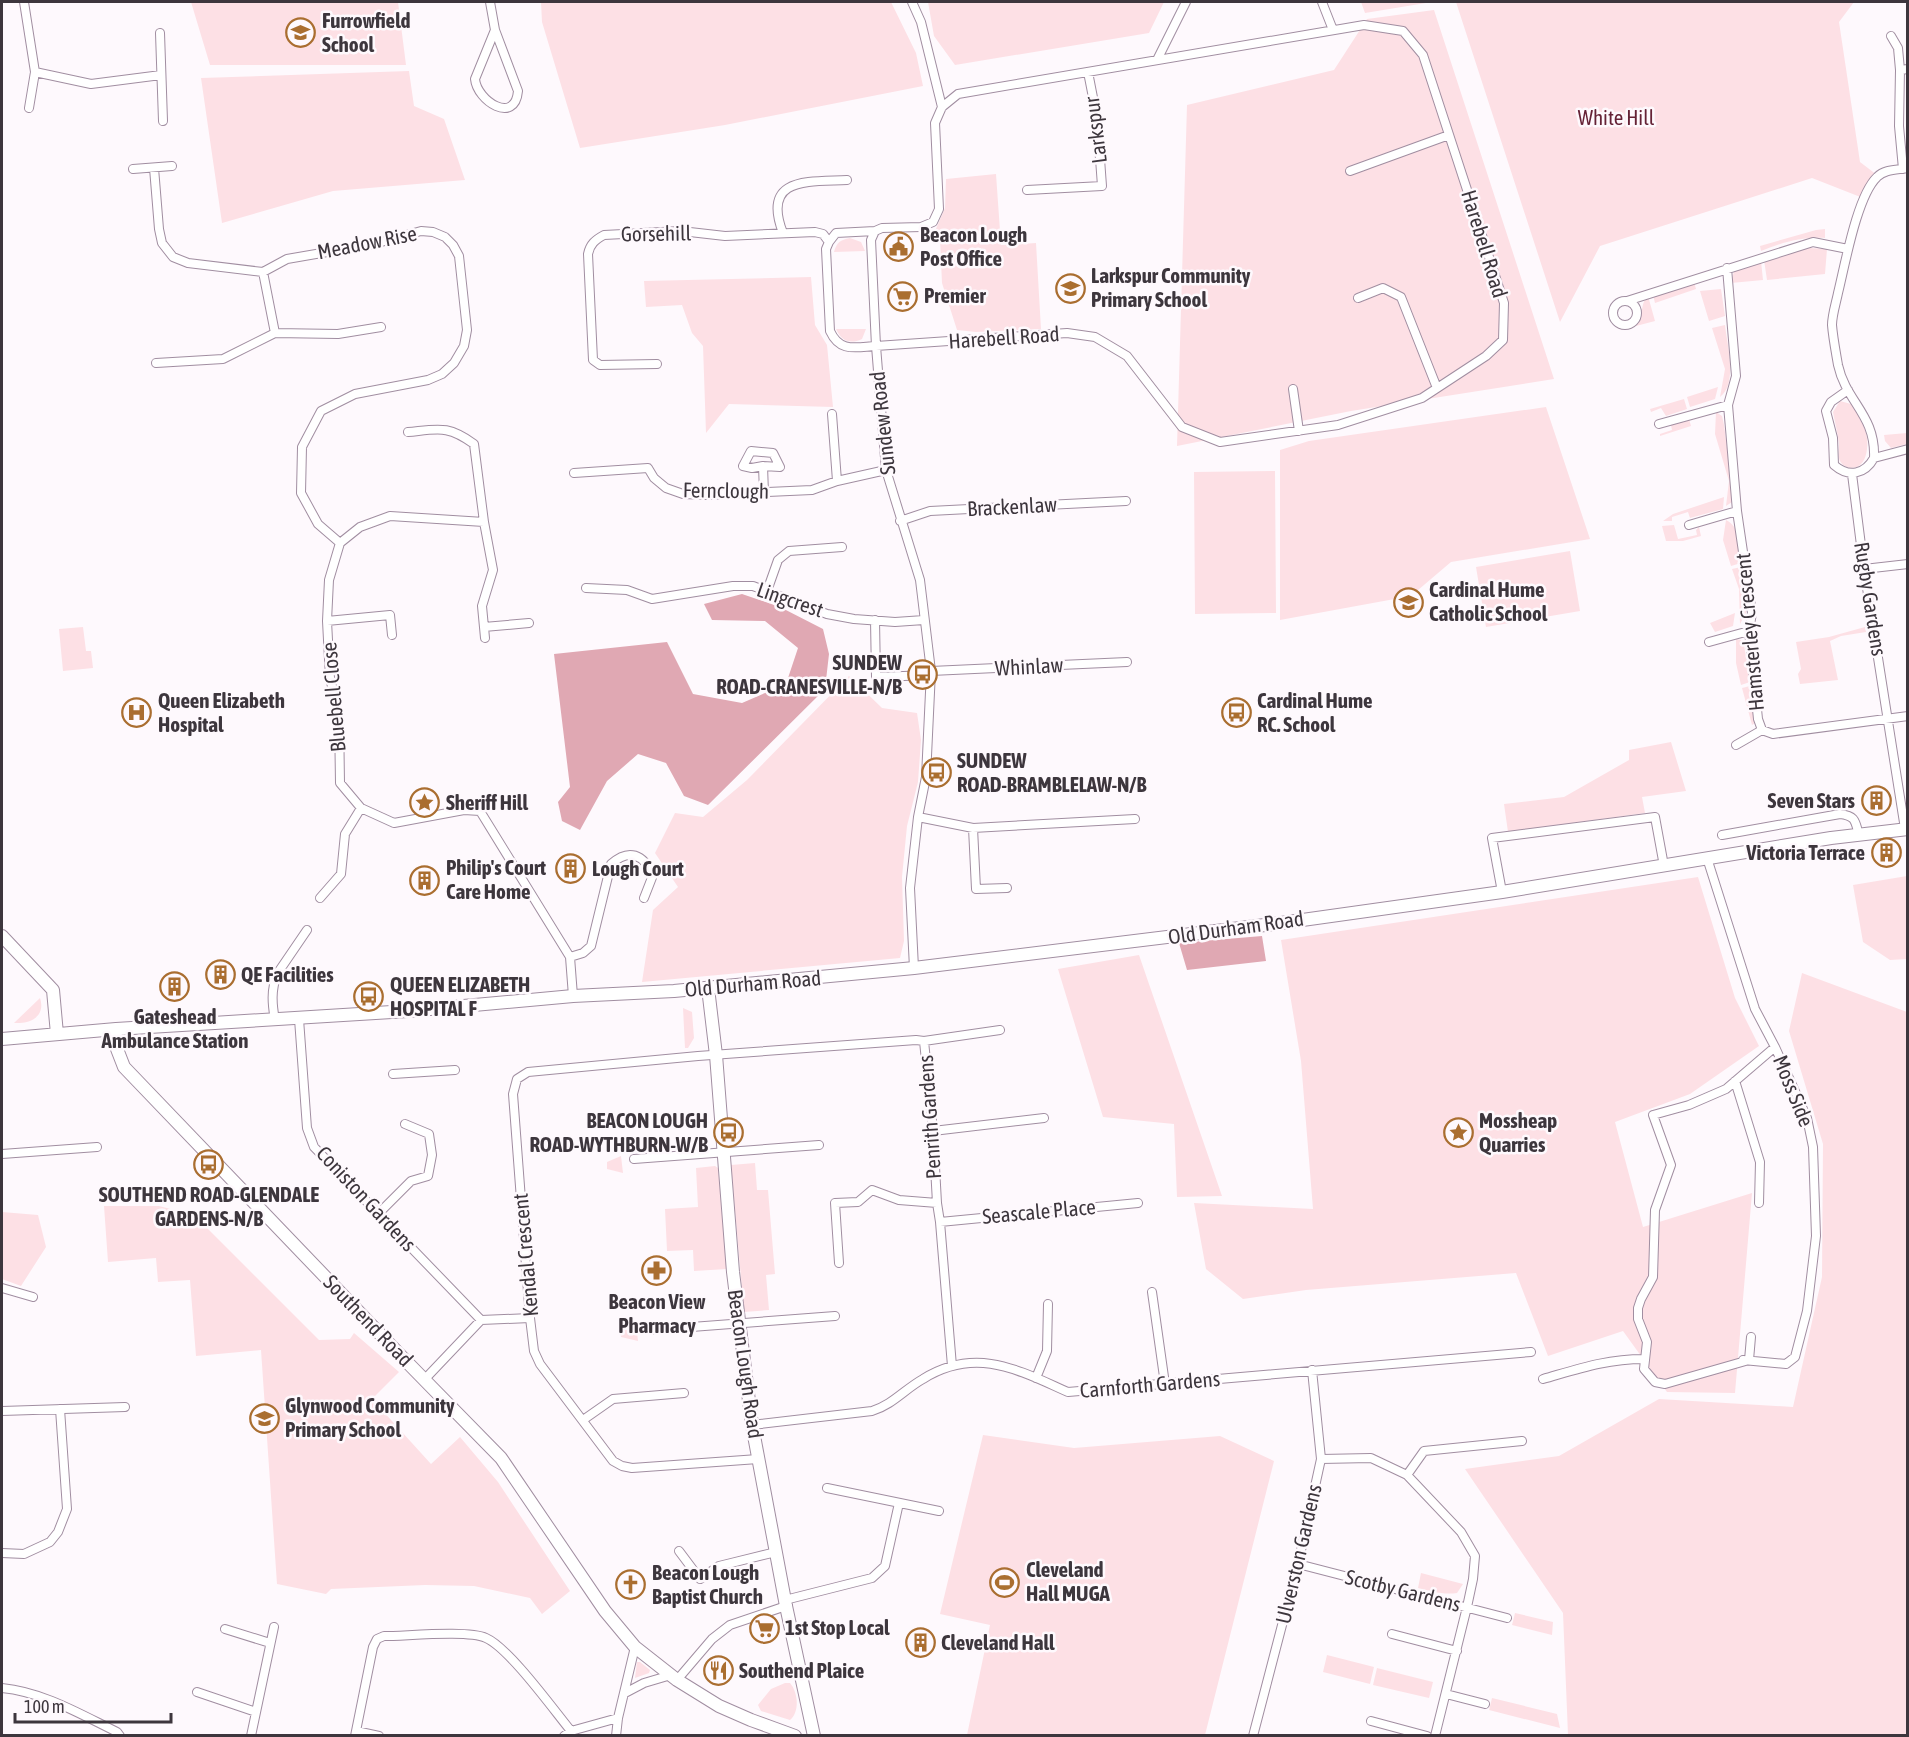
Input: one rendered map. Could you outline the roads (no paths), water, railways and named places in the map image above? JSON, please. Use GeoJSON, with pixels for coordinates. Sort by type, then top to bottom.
{"type":"FeatureCollection","features":[{"type":"Feature","properties":{"kind":"main road","name":"Old Durham Road"},"geometry":{"type":"LineString","coordinates":[[2,1039],[708,988],[914,968],[1281,923],[1502,892],[1707,858],[1906,829]]}},
{"type":"Feature","properties":{"kind":"main road"},"geometry":{"type":"LineString","coordinates":[[2,936],[53,990],[57,1034]]}},
{"type":"Feature","properties":{"kind":"main road","name":"Beacon Lough Road"},"geometry":{"type":"LineString","coordinates":[[708,988],[716,1055],[733,1272],[752,1425],[785,1603],[814,1735]]}},
{"type":"Feature","properties":{"kind":"main road","name":"Southend Road"},"geometry":{"type":"LineString","coordinates":[[116,1029],[117,1049],[124,1067],[501,1458],[605,1611],[635,1647],[674,1677],[719,1706],[795,1736]]}},
{"type":"Feature","properties":{"kind":"main road"},"geometry":{"type":"LineString","coordinates":[[808,1736],[814,1735]]}},
{"type":"Feature","properties":{"kind":"street"},"geometry":{"type":"LineString","coordinates":[[24,2],[34,72],[29,108]]}},
{"type":"Feature","properties":{"kind":"street"},"geometry":{"type":"LineString","coordinates":[[490,2],[495,30],[518,91],[518,98],[512,106],[504,109],[485,99],[475,84],[495,30]]}},
{"type":"Feature","properties":{"kind":"street"},"geometry":{"type":"LineString","coordinates":[[829,242],[836,233],[921,227],[933,222],[939,209],[935,123],[942,107],[921,22],[912,2]]}},
{"type":"Feature","properties":{"kind":"street"},"geometry":{"type":"LineString","coordinates":[[1157,60],[1186,2]]}},
{"type":"Feature","properties":{"kind":"street"},"geometry":{"type":"LineString","coordinates":[[1322,2],[1334,30]]}},
{"type":"Feature","properties":{"kind":"street","name":"Harebell Road"},"geometry":{"type":"LineString","coordinates":[[829,242],[826,249],[830,331],[834,341],[842,346],[855,348],[1067,333],[1095,337],[1127,356],[1182,427],[1220,442],[1338,425],[1422,398],[1486,356],[1503,340],[1504,303],[1423,55],[1402,31],[1364,25],[958,94],[942,107]]}},
{"type":"Feature","properties":{"kind":"street"},"geometry":{"type":"LineString","coordinates":[[160,33],[163,121]]}},
{"type":"Feature","properties":{"kind":"street"},"geometry":{"type":"LineString","coordinates":[[1848,390],[1831,402],[1826,411],[1833,438],[1834,465],[1841,471],[1852,474],[1865,469],[1874,458],[1875,442],[1862,410],[1848,390],[1839,368],[1832,323],[1848,249],[1868,188],[1879,175],[1905,169],[1899,126],[1904,69],[1898,48],[1891,36]]}},
{"type":"Feature","properties":{"kind":"street"},"geometry":{"type":"LineString","coordinates":[[34,72],[92,84],[161,75]]}},
{"type":"Feature","properties":{"kind":"street","name":"Larkspur"},"geometry":{"type":"LineString","coordinates":[[1027,190],[1102,186],[1097,118],[1088,72]]}},
{"type":"Feature","properties":{"kind":"street"},"geometry":{"type":"LineString","coordinates":[[1350,171],[1449,135]]}},
{"type":"Feature","properties":{"kind":"street"},"geometry":{"type":"LineString","coordinates":[[133,169],[172,166]]}},
{"type":"Feature","properties":{"kind":"street"},"geometry":{"type":"LineString","coordinates":[[154,168],[162,243],[173,257],[188,263],[263,272],[275,333]]}},
{"type":"Feature","properties":{"kind":"street"},"geometry":{"type":"LineString","coordinates":[[783,233],[777,218],[779,202],[786,189],[796,183],[847,180]]}},
{"type":"Feature","properties":{"kind":"street","name":"Meadow Rise"},"geometry":{"type":"LineString","coordinates":[[263,272],[287,259],[374,244],[421,231],[433,232],[445,237],[459,256],[467,330],[464,346],[454,363],[442,374],[428,380],[355,394],[321,411],[302,447],[301,493],[318,524],[340,543]]}},
{"type":"Feature","properties":{"kind":"street","name":"Gorsehill"},"geometry":{"type":"LineString","coordinates":[[657,364],[600,364],[593,360],[588,254],[592,243],[604,235],[681,231],[724,236],[783,233],[823,234],[829,242]]}},
{"type":"Feature","properties":{"kind":"street","name":"Sundew Road"},"geometry":{"type":"LineString","coordinates":[[876,231],[871,240],[876,346],[886,470],[900,522],[920,580],[931,673],[927,777],[918,817],[910,888],[914,968]]}},
{"type":"Feature","properties":{"kind":"street"},"geometry":{"type":"LineString","coordinates":[[1627,301],[1813,242],[1848,249]]}},
{"type":"Feature","properties":{"kind":"street"},"geometry":{"type":"LineString","coordinates":[[1659,424],[1728,405],[1736,376],[1727,268]]}},
{"type":"Feature","properties":{"kind":"street"},"geometry":{"type":"LineString","coordinates":[[1358,298],[1383,288],[1401,297],[1437,388]]}},
{"type":"Feature","properties":{"kind":"street"},"geometry":{"type":"LineString","coordinates":[[156,363],[222,359],[275,333],[338,334],[381,327]]}},
{"type":"Feature","properties":{"kind":"street"},"geometry":{"type":"LineString","coordinates":[[1293,389],[1299,431]]}},
{"type":"Feature","properties":{"kind":"street","name":"Hamsterley Crescent"},"geometry":{"type":"LineString","coordinates":[[1728,405],[1737,511],[1752,613],[1749,631],[1758,719],[1762,730],[1773,734],[1908,716]]}},
{"type":"Feature","properties":{"kind":"street"},"geometry":{"type":"LineString","coordinates":[[832,414],[837,481]]}},
{"type":"Feature","properties":{"kind":"street"},"geometry":{"type":"LineString","coordinates":[[408,432],[445,428],[461,434],[474,444],[493,570],[482,606],[485,638]]}},
{"type":"Feature","properties":{"kind":"street"},"geometry":{"type":"LineString","coordinates":[[1874,458],[1908,449]]}},
{"type":"Feature","properties":{"kind":"street"},"geometry":{"type":"LineString","coordinates":[[763,466],[764,493]]}},
{"type":"Feature","properties":{"kind":"street","name":"Fernclough"},"geometry":{"type":"LineString","coordinates":[[574,472],[648,468],[654,478],[666,488],[683,494],[812,490],[837,481],[886,470]]}},
{"type":"Feature","properties":{"kind":"street","name":"Rugby Gardens"},"geometry":{"type":"LineString","coordinates":[[1852,474],[1864,569],[1906,829]]}},
{"type":"Feature","properties":{"kind":"street","name":"Brackenlaw"},"geometry":{"type":"LineString","coordinates":[[900,522],[930,511],[1126,501]]}},
{"type":"Feature","properties":{"kind":"street"},"geometry":{"type":"LineString","coordinates":[[1689,525],[1737,511]]}},
{"type":"Feature","properties":{"kind":"street"},"geometry":{"type":"LineString","coordinates":[[340,543],[360,527],[390,516],[484,522]]}},
{"type":"Feature","properties":{"kind":"street","name":"Bluebell Close"},"geometry":{"type":"LineString","coordinates":[[340,543],[329,580],[327,621],[330,678],[339,716],[340,783],[361,808],[394,823],[464,810],[480,811],[570,957],[573,996]]}},
{"type":"Feature","properties":{"kind":"street"},"geometry":{"type":"LineString","coordinates":[[767,591],[778,560],[789,551],[842,547]]}},
{"type":"Feature","properties":{"kind":"street"},"geometry":{"type":"LineString","coordinates":[[1864,569],[1908,564]]}},
{"type":"Feature","properties":{"kind":"street","name":"Lingcrest"},"geometry":{"type":"LineString","coordinates":[[586,588],[627,590],[652,599],[733,586],[753,586],[827,614],[854,619],[924,620]]}},
{"type":"Feature","properties":{"kind":"street"},"geometry":{"type":"LineString","coordinates":[[327,621],[390,615],[392,635]]}},
{"type":"Feature","properties":{"kind":"street","name":"Whinlaw"},"geometry":{"type":"LineString","coordinates":[[875,620],[876,677],[1127,662]]}},
{"type":"Feature","properties":{"kind":"street"},"geometry":{"type":"LineString","coordinates":[[484,627],[530,623]]}},
{"type":"Feature","properties":{"kind":"street"},"geometry":{"type":"LineString","coordinates":[[1709,642],[1749,631]]}},
{"type":"Feature","properties":{"kind":"street"},"geometry":{"type":"LineString","coordinates":[[1736,745],[1762,730]]}},
{"type":"Feature","properties":{"kind":"street"},"geometry":{"type":"LineString","coordinates":[[321,898],[341,874],[345,834],[361,808]]}},
{"type":"Feature","properties":{"kind":"street"},"geometry":{"type":"LineString","coordinates":[[1722,835],[1840,814],[1849,815],[1855,820],[1859,835]]}},
{"type":"Feature","properties":{"kind":"street"},"geometry":{"type":"LineString","coordinates":[[918,817],[973,828],[1135,819]]}},
{"type":"Feature","properties":{"kind":"street"},"geometry":{"type":"LineString","coordinates":[[1502,892],[1492,838],[1655,817],[1664,866]]}},
{"type":"Feature","properties":{"kind":"street"},"geometry":{"type":"LineString","coordinates":[[973,828],[976,889],[1007,888]]}},
{"type":"Feature","properties":{"kind":"street"},"geometry":{"type":"LineString","coordinates":[[570,957],[583,953],[591,946],[611,864],[619,857],[626,854],[637,856],[649,867],[653,875],[644,898]]}},
{"type":"Feature","properties":{"kind":"street","name":"Moss Side"},"geometry":{"type":"LineString","coordinates":[[1707,858],[1755,1009],[1807,1118],[1814,1147],[1816,1236],[1808,1311],[1795,1358],[1786,1364],[1746,1360]]}},
{"type":"Feature","properties":{"kind":"street"},"geometry":{"type":"LineString","coordinates":[[275,1020],[272,999],[274,982],[307,930]]}},
{"type":"Feature","properties":{"kind":"street","name":"Coniston Gardens"},"geometry":{"type":"LineString","coordinates":[[299,1019],[307,1128],[314,1147],[481,1320]]}},
{"type":"Feature","properties":{"kind":"street"},"geometry":{"type":"LineString","coordinates":[[924,1041],[1000,1030]]}},
{"type":"Feature","properties":{"kind":"street","name":"Penrith Gardens"},"geometry":{"type":"LineString","coordinates":[[716,1055],[924,1041],[952,1366]]}},
{"type":"Feature","properties":{"kind":"street"},"geometry":{"type":"LineString","coordinates":[[1751,1337],[1746,1360],[1730,1366],[1665,1384],[1655,1382],[1644,1369],[1647,1342],[1638,1319],[1638,1308],[1653,1276],[1655,1210],[1671,1165],[1653,1115],[1689,1105],[1726,1089],[1775,1047]]}},
{"type":"Feature","properties":{"kind":"street","name":"Kendal Crescent"},"geometry":{"type":"LineString","coordinates":[[716,1055],[528,1072],[517,1079],[513,1094],[530,1318],[534,1351],[540,1364],[613,1461],[632,1468],[758,1459]]}},
{"type":"Feature","properties":{"kind":"street"},"geometry":{"type":"LineString","coordinates":[[393,1074],[455,1070]]}},
{"type":"Feature","properties":{"kind":"street"},"geometry":{"type":"LineString","coordinates":[[1735,1082],[1760,1162],[1759,1203]]}},
{"type":"Feature","properties":{"kind":"street"},"geometry":{"type":"LineString","coordinates":[[933,1131],[1044,1118]]}},
{"type":"Feature","properties":{"kind":"street"},"geometry":{"type":"LineString","coordinates":[[379,1213],[411,1181],[428,1176],[432,1155],[429,1134],[405,1124]]}},
{"type":"Feature","properties":{"kind":"street"},"geometry":{"type":"LineString","coordinates":[[634,1159],[724,1154],[819,1145]]}},
{"type":"Feature","properties":{"kind":"street"},"geometry":{"type":"LineString","coordinates":[[2,1154],[97,1147]]}},
{"type":"Feature","properties":{"kind":"street"},"geometry":{"type":"LineString","coordinates":[[839,1263],[835,1203],[858,1202],[872,1190],[899,1200],[937,1203]]}},
{"type":"Feature","properties":{"kind":"street","name":"Seascale Place"},"geometry":{"type":"LineString","coordinates":[[940,1222],[1138,1203]]}},
{"type":"Feature","properties":{"kind":"street"},"geometry":{"type":"LineString","coordinates":[[2,1288],[33,1297]]}},
{"type":"Feature","properties":{"kind":"street"},"geometry":{"type":"LineString","coordinates":[[1152,1292],[1166,1384]]}},
{"type":"Feature","properties":{"kind":"street"},"geometry":{"type":"LineString","coordinates":[[1036,1378],[1047,1351],[1048,1304]]}},
{"type":"Feature","properties":{"kind":"street"},"geometry":{"type":"LineString","coordinates":[[652,1330],[835,1316]]}},
{"type":"Feature","properties":{"kind":"street"},"geometry":{"type":"LineString","coordinates":[[424,1380],[481,1320],[530,1318]]}},
{"type":"Feature","properties":{"kind":"street","name":"Carnforth Gardens"},"geometry":{"type":"LineString","coordinates":[[752,1425],[885,1408],[938,1369],[952,1366],[996,1363],[1068,1392],[1531,1352]]}},
{"type":"Feature","properties":{"kind":"street"},"geometry":{"type":"LineString","coordinates":[[1543,1379],[1620,1359],[1644,1359]]}},
{"type":"Feature","properties":{"kind":"street","name":"Ulverston Gardens"},"geometry":{"type":"LineString","coordinates":[[1253,1736],[1298,1564],[1321,1459],[1312,1370]]}},
{"type":"Feature","properties":{"kind":"street"},"geometry":{"type":"LineString","coordinates":[[584,1420],[613,1399],[684,1393]]}},
{"type":"Feature","properties":{"kind":"street"},"geometry":{"type":"LineString","coordinates":[[2,1411],[125,1407]]}},
{"type":"Feature","properties":{"kind":"street"},"geometry":{"type":"LineString","coordinates":[[2,1553],[24,1554],[50,1542],[58,1532],[67,1509],[60,1409]]}},
{"type":"Feature","properties":{"kind":"street"},"geometry":{"type":"LineString","coordinates":[[1407,1475],[1425,1451],[1522,1441]]}},
{"type":"Feature","properties":{"kind":"street"},"geometry":{"type":"LineString","coordinates":[[1321,1459],[1371,1458],[1407,1475],[1461,1532],[1475,1556],[1467,1607],[1435,1736]]}},
{"type":"Feature","properties":{"kind":"street"},"geometry":{"type":"LineString","coordinates":[[827,1488],[939,1511]]}},
{"type":"Feature","properties":{"kind":"street"},"geometry":{"type":"LineString","coordinates":[[625,1693],[644,1683],[674,1677],[712,1639],[730,1625],[785,1603],[872,1578],[880,1573],[885,1566],[899,1503]]}},
{"type":"Feature","properties":{"kind":"street"},"geometry":{"type":"LineString","coordinates":[[679,1551],[700,1579],[719,1566],[776,1552]]}},
{"type":"Feature","properties":{"kind":"street","name":"Scotby Gardens"},"geometry":{"type":"LineString","coordinates":[[1298,1564],[1507,1618]]}},
{"type":"Feature","properties":{"kind":"street"},"geometry":{"type":"LineString","coordinates":[[251,1736],[274,1627]]}},
{"type":"Feature","properties":{"kind":"street"},"geometry":{"type":"LineString","coordinates":[[225,1629],[270,1643]]}},
{"type":"Feature","properties":{"kind":"street"},"geometry":{"type":"LineString","coordinates":[[379,1736],[356,1733],[373,1647],[377,1639],[384,1636],[472,1634],[487,1638],[504,1650],[567,1733],[618,1718]]}},
{"type":"Feature","properties":{"kind":"street"},"geometry":{"type":"LineString","coordinates":[[1392,1634],[1456,1651]]}},
{"type":"Feature","properties":{"kind":"street"},"geometry":{"type":"LineString","coordinates":[[616,1736],[618,1718],[635,1647]]}},
{"type":"Feature","properties":{"kind":"street"},"geometry":{"type":"LineString","coordinates":[[2,1688],[35,1694],[58,1703],[117,1732],[120,1736]]}},
{"type":"Feature","properties":{"kind":"street"},"geometry":{"type":"LineString","coordinates":[[197,1692],[256,1712]]}},
{"type":"Feature","properties":{"kind":"street"},"geometry":{"type":"LineString","coordinates":[[1446,1694],[1485,1704]]}},
{"type":"Feature","properties":{"kind":"street"},"geometry":{"type":"LineString","coordinates":[[1371,1721],[1426,1736]]}},
{"type":"Feature","properties":{"kind":"place","name":"Furrowfield School"},"geometry":{"type":"Point","coordinates":[301,33]}},
{"type":"Feature","properties":{"kind":"place","name":"Beacon Lough Post Office"},"geometry":{"type":"Point","coordinates":[899,247]}},
{"type":"Feature","properties":{"kind":"place","name":"Larkspur Community Primary School"},"geometry":{"type":"Point","coordinates":[1070,288]}},
{"type":"Feature","properties":{"kind":"place","name":"Premier"},"geometry":{"type":"Point","coordinates":[903,296]}},
{"type":"Feature","properties":{"kind":"place","name":"Cardinal Hume Catholic School"},"geometry":{"type":"Point","coordinates":[1408,602]}},
{"type":"Feature","properties":{"kind":"place","name":"SUNDEW ROAD-CRANESVILLE-N/B"},"geometry":{"type":"Point","coordinates":[923,675]}},
{"type":"Feature","properties":{"kind":"place","name":"Queen Elizabeth Hospital"},"geometry":{"type":"Point","coordinates":[137,713]}},
{"type":"Feature","properties":{"kind":"place","name":"Cardinal Hume RC. School"},"geometry":{"type":"Point","coordinates":[1236,713]}},
{"type":"Feature","properties":{"kind":"place","name":"SUNDEW ROAD-BRAMBLELAW-N/B"},"geometry":{"type":"Point","coordinates":[936,773]}},
{"type":"Feature","properties":{"kind":"place","name":"Seven Stars"},"geometry":{"type":"Point","coordinates":[1876,801]}},
{"type":"Feature","properties":{"kind":"place","name":"Sheriff Hill"},"geometry":{"type":"Point","coordinates":[425,803]}},
{"type":"Feature","properties":{"kind":"place","name":"Victoria Terrace"},"geometry":{"type":"Point","coordinates":[1886,853]}},
{"type":"Feature","properties":{"kind":"place","name":"Lough Court"},"geometry":{"type":"Point","coordinates":[571,869]}},
{"type":"Feature","properties":{"kind":"place","name":"Philip's Court Care Home"},"geometry":{"type":"Point","coordinates":[425,880]}},
{"type":"Feature","properties":{"kind":"place","name":"QE Facilities"},"geometry":{"type":"Point","coordinates":[220,975]}},
{"type":"Feature","properties":{"kind":"place","name":"Gateshead Ambulance Station"},"geometry":{"type":"Point","coordinates":[175,986]}},
{"type":"Feature","properties":{"kind":"place","name":"QUEEN ELIZABETH HOSPITAL F"},"geometry":{"type":"Point","coordinates":[369,997]}},
{"type":"Feature","properties":{"kind":"place","name":"BEACON LOUGH ROAD-WYTHBURN-W/B"},"geometry":{"type":"Point","coordinates":[729,1133]}},
{"type":"Feature","properties":{"kind":"place","name":"Mossheap Quarries"},"geometry":{"type":"Point","coordinates":[1458,1133]}},
{"type":"Feature","properties":{"kind":"place","name":"SOUTHEND ROAD-GLENDALE GARDENS-N/B"},"geometry":{"type":"Point","coordinates":[209,1164]}},
{"type":"Feature","properties":{"kind":"place","name":"Beacon View Pharmacy"},"geometry":{"type":"Point","coordinates":[657,1271]}},
{"type":"Feature","properties":{"kind":"place","name":"Glynwood Community Primary School"},"geometry":{"type":"Point","coordinates":[264,1418]}},
{"type":"Feature","properties":{"kind":"place","name":"Cleveland Hall MUGA"},"geometry":{"type":"Point","coordinates":[1005,1582]}},
{"type":"Feature","properties":{"kind":"place","name":"Beacon Lough Baptist Church"},"geometry":{"type":"Point","coordinates":[631,1585]}},
{"type":"Feature","properties":{"kind":"place","name":"1st Stop Local"},"geometry":{"type":"Point","coordinates":[764,1628]}},
{"type":"Feature","properties":{"kind":"place","name":"Cleveland Hall"},"geometry":{"type":"Point","coordinates":[920,1643]}},
{"type":"Feature","properties":{"kind":"place","name":"Southend Plaice"},"geometry":{"type":"Point","coordinates":[718,1671]}},
{"type":"Feature","properties":{"kind":"park label","name":"White Hill"},"geometry":{"type":"Point","coordinates":[1616,118]}}]}
